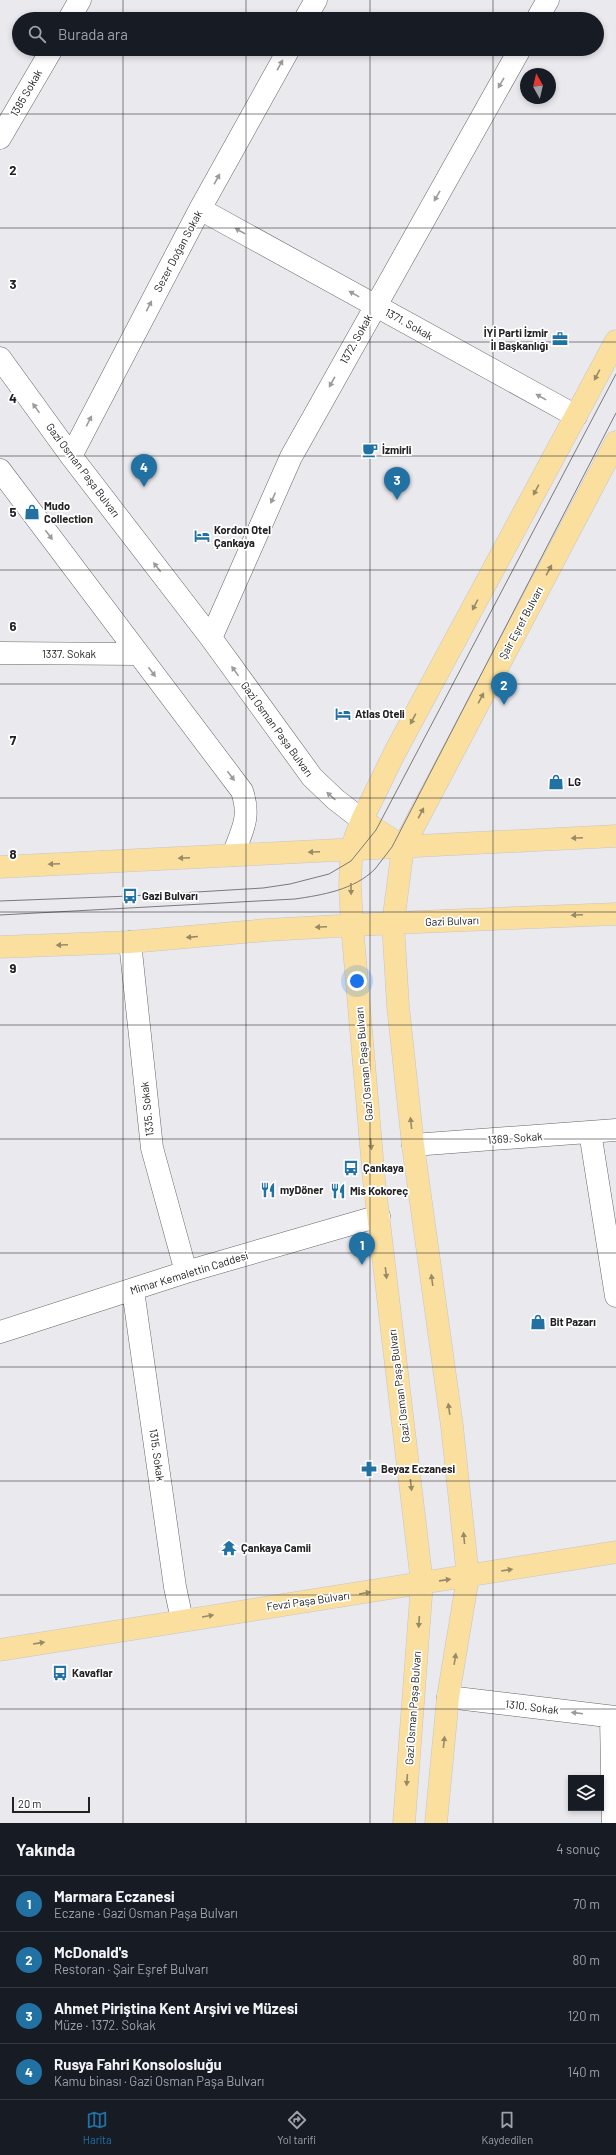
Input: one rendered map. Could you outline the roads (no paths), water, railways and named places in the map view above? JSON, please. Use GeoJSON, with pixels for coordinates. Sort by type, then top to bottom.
{"type":"FeatureCollection","features":[{"type":"Feature","properties":{"kind":"main road"},"geometry":{"type":"LineString","coordinates":[[403,847],[362,820],[394,754],[616,341]]}},
{"type":"Feature","properties":{"kind":"main road","name":"Şair Eşref Bulvarı"},"geometry":{"type":"LineString","coordinates":[[403,847],[616,442]]}},
{"type":"Feature","properties":{"kind":"main road","name":"Gazi Osman Paşa Bulvarı"},"geometry":{"type":"LineString","coordinates":[[362,820],[353,850],[351,880],[352,925],[379,1216],[422,1583],[404,1823]]}},
{"type":"Feature","properties":{"kind":"main road"},"geometry":{"type":"LineString","coordinates":[[0,867],[616,836]]}},
{"type":"Feature","properties":{"kind":"main road"},"geometry":{"type":"LineString","coordinates":[[403,847],[393,923],[398,1006],[413,1144],[452,1426],[468,1577],[448,1697],[436,1823]]}},
{"type":"Feature","properties":{"kind":"main road","name":"Gazi Bulvarı"},"geometry":{"type":"LineString","coordinates":[[0,947],[130,942],[352,925],[616,914]]}},
{"type":"Feature","properties":{"kind":"main road","name":"Fevzi Paşa Bulvarı"},"geometry":{"type":"LineString","coordinates":[[0,1650],[182,1620],[468,1577],[616,1552]]}},
{"type":"Feature","properties":{"kind":"street"},"geometry":{"type":"LineString","coordinates":[[73,12],[80,0]]}},
{"type":"Feature","properties":{"kind":"street"},"geometry":{"type":"LineString","coordinates":[[309,12],[316,0]]}},
{"type":"Feature","properties":{"kind":"street"},"geometry":{"type":"LineString","coordinates":[[541,12],[548,0]]}},
{"type":"Feature","properties":{"kind":"street","name":"1385 Sokak"},"geometry":{"type":"LineString","coordinates":[[0,138],[48,56]]}},
{"type":"Feature","properties":{"kind":"street","name":"Sezer Doğan Sokak"},"geometry":{"type":"LineString","coordinates":[[71,456],[200,209],[285,56]]}},
{"type":"Feature","properties":{"kind":"street","name":"1372. Sokak"},"geometry":{"type":"LineString","coordinates":[[211,638],[291,457],[516,56]]}},
{"type":"Feature","properties":{"kind":"street","name":"1371. Sokak"},"geometry":{"type":"LineString","coordinates":[[200,209],[576,416]]}},
{"type":"Feature","properties":{"kind":"street","name":"Gazi Osman Paşa Bulvarı"},"geometry":{"type":"LineString","coordinates":[[0,358],[71,456],[211,638],[312,778],[335,799],[362,820]]}},
{"type":"Feature","properties":{"kind":"street"},"geometry":{"type":"LineString","coordinates":[[0,470],[242,791],[247,806],[247,818],[233,855]]}},
{"type":"Feature","properties":{"kind":"street","name":"1337. Sokak"},"geometry":{"type":"LineString","coordinates":[[0,653],[138,654]]}},
{"type":"Feature","properties":{"kind":"street","name":"1335. Sokak"},"geometry":{"type":"LineString","coordinates":[[130,942],[152,1148],[186,1272]]}},
{"type":"Feature","properties":{"kind":"street","name":"1369. Sokak"},"geometry":{"type":"LineString","coordinates":[[413,1144],[616,1130]]}},
{"type":"Feature","properties":{"kind":"street"},"geometry":{"type":"LineString","coordinates":[[590,1132],[616,1296]]}},
{"type":"Feature","properties":{"kind":"street","name":"Mimar Kemalettin Caddesi"},"geometry":{"type":"LineString","coordinates":[[0,1332],[186,1272],[379,1216]]}},
{"type":"Feature","properties":{"kind":"street","name":"1315. Sokak"},"geometry":{"type":"LineString","coordinates":[[133,1290],[182,1620]]}},
{"type":"Feature","properties":{"kind":"street","name":"1310. Sokak"},"geometry":{"type":"LineString","coordinates":[[448,1697],[614,1717]]}},
{"type":"Feature","properties":{"kind":"street"},"geometry":{"type":"LineString","coordinates":[[613,1823],[614,1717]]}},
{"type":"Feature","properties":{"kind":"tram line"},"geometry":{"type":"LineString","coordinates":[[0,901],[130,896],[263,888],[290,884],[329,874],[351,861],[376,830],[616,374]]}},
{"type":"Feature","properties":{"kind":"tram line"},"geometry":{"type":"LineString","coordinates":[[0,915],[295,899],[316,896],[348,887],[367,876],[375,869],[392,847],[616,413]]}},
{"type":"Feature","properties":{"kind":"place","name":"İYİ Parti İzmir İl Başkanlığı"},"geometry":{"type":"Point","coordinates":[560,339]}},
{"type":"Feature","properties":{"kind":"place","name":"İzmirli"},"geometry":{"type":"Point","coordinates":[370,450]}},
{"type":"Feature","properties":{"kind":"place","name":"Rusya Fahri Konsolosluğu"},"geometry":{"type":"Point","coordinates":[144,487]}},
{"type":"Feature","properties":{"kind":"place","name":"Ahmet Piriştina Kent Arşivi ve Müzesi"},"geometry":{"type":"Point","coordinates":[397,500]}},
{"type":"Feature","properties":{"kind":"place","name":"Mudo Collection"},"geometry":{"type":"Point","coordinates":[32,512]}},
{"type":"Feature","properties":{"kind":"place","name":"Kordon Otel Çankaya"},"geometry":{"type":"Point","coordinates":[202,536]}},
{"type":"Feature","properties":{"kind":"place","name":"McDonald's"},"geometry":{"type":"Point","coordinates":[504,705]}},
{"type":"Feature","properties":{"kind":"place","name":"Atlas Oteli"},"geometry":{"type":"Point","coordinates":[343,714]}},
{"type":"Feature","properties":{"kind":"place","name":"LG"},"geometry":{"type":"Point","coordinates":[556,782]}},
{"type":"Feature","properties":{"kind":"place","name":"Gazi Bulvarı"},"geometry":{"type":"Point","coordinates":[130,896]}},
{"type":"Feature","properties":{"kind":"place","name":"Çankaya"},"geometry":{"type":"Point","coordinates":[351,1168]}},
{"type":"Feature","properties":{"kind":"place","name":"myDöner"},"geometry":{"type":"Point","coordinates":[268,1190]}},
{"type":"Feature","properties":{"kind":"place","name":"Mis Kokoreç"},"geometry":{"type":"Point","coordinates":[338,1191]}},
{"type":"Feature","properties":{"kind":"place","name":"Marmara Eczanesi"},"geometry":{"type":"Point","coordinates":[362,1265]}},
{"type":"Feature","properties":{"kind":"place","name":"Bit Pazarı"},"geometry":{"type":"Point","coordinates":[538,1322]}},
{"type":"Feature","properties":{"kind":"place","name":"Beyaz Eczanesi"},"geometry":{"type":"Point","coordinates":[369,1469]}},
{"type":"Feature","properties":{"kind":"place","name":"Çankaya Camii"},"geometry":{"type":"Point","coordinates":[229,1548]}},
{"type":"Feature","properties":{"kind":"place","name":"Kavaflar"},"geometry":{"type":"Point","coordinates":[60,1673]}}]}
